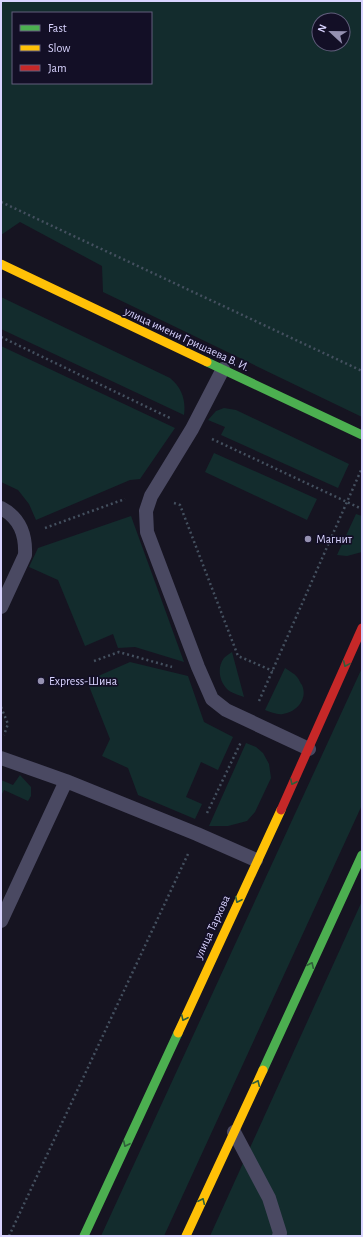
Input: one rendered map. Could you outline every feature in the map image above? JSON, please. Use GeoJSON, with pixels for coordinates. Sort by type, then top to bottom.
{"type":"FeatureCollection","features":[{"type":"Feature","properties":{"kind":"main road","name":"улица имени Гришаева В. И."},"geometry":{"type":"LineString","coordinates":[[1,264],[362,435]]}},
{"type":"Feature","properties":{"kind":"main road","name":"улица Тархова"},"geometry":{"type":"LineString","coordinates":[[84,1236],[256,860],[309,749],[362,628]]}},
{"type":"Feature","properties":{"kind":"main road"},"geometry":{"type":"LineString","coordinates":[[186,1236],[362,854]]}},
{"type":"Feature","properties":{"kind":"lane"},"geometry":{"type":"LineString","coordinates":[[223,369],[192,429],[151,496],[146,511],[147,532],[198,667],[212,699],[226,710],[309,749]]}},
{"type":"Feature","properties":{"kind":"lane"},"geometry":{"type":"LineString","coordinates":[[1,508],[11,514],[18,523],[24,535],[25,555],[1,607]]}},
{"type":"Feature","properties":{"kind":"lane"},"geometry":{"type":"LineString","coordinates":[[1,758],[198,834],[256,860]]}},
{"type":"Feature","properties":{"kind":"lane"},"geometry":{"type":"LineString","coordinates":[[1,921],[66,782]]}},
{"type":"Feature","properties":{"kind":"lane"},"geometry":{"type":"LineString","coordinates":[[234,1132],[269,1198],[280,1233],[279,1236]]}},
{"type":"Feature","properties":{"kind":"path"},"geometry":{"type":"LineString","coordinates":[[1,202],[362,371]]}},
{"type":"Feature","properties":{"kind":"path"},"geometry":{"type":"LineString","coordinates":[[24,535],[140,494],[180,505],[238,656],[273,671]]}},
{"type":"Feature","properties":{"kind":"path"},"geometry":{"type":"LineString","coordinates":[[94,661],[119,652],[187,671],[198,667]]}},
{"type":"Feature","properties":{"kind":"path"},"geometry":{"type":"LineString","coordinates":[[1,707],[8,724],[3,737]]}},
{"type":"Feature","properties":{"kind":"green space"},"geometry":{"type":"Polygon","coordinates":[[[1,1],[362,1],[362,417],[103,292],[102,266],[20,222],[1,235],[1,1]]]}},
{"type":"Feature","properties":{"kind":"green space"},"geometry":{"type":"Polygon","coordinates":[[[1,297],[170,378],[178,386],[184,399],[184,415],[1,329],[1,297]]]}},
{"type":"Feature","properties":{"kind":"green space"},"geometry":{"type":"Polygon","coordinates":[[[1,346],[175,428],[140,479],[130,480],[36,520],[29,504],[18,490],[1,482],[1,346]]]}},
{"type":"Feature","properties":{"kind":"green space"},"geometry":{"type":"Polygon","coordinates":[[[224,408],[236,410],[349,464],[338,488],[221,435],[225,427],[208,420],[216,411],[224,408]]]}},
{"type":"Feature","properties":{"kind":"green space"},"geometry":{"type":"Polygon","coordinates":[[[214,453],[317,499],[307,520],[205,472],[214,453]]]}},
{"type":"Feature","properties":{"kind":"green space"},"geometry":{"type":"Polygon","coordinates":[[[356,514],[362,516],[362,552],[347,556],[337,555],[356,514]]]}},
{"type":"Feature","properties":{"kind":"green space"},"geometry":{"type":"Polygon","coordinates":[[[131,516],[184,662],[135,647],[118,648],[113,634],[85,646],[58,580],[29,567],[38,548],[131,516]]]}},
{"type":"Feature","properties":{"kind":"green space"},"geometry":{"type":"Polygon","coordinates":[[[232,652],[244,697],[233,693],[224,686],[222,682],[220,666],[225,657],[232,652]]]}},
{"type":"Feature","properties":{"kind":"green space"},"geometry":{"type":"Polygon","coordinates":[[[130,662],[188,676],[204,722],[233,737],[218,770],[201,762],[186,797],[202,804],[195,819],[138,795],[128,768],[102,756],[110,739],[87,681],[130,662]]]}},
{"type":"Feature","properties":{"kind":"green space"},"geometry":{"type":"Polygon","coordinates":[[[285,668],[298,678],[302,685],[304,695],[300,704],[293,711],[278,714],[265,710],[285,668]]]}},
{"type":"Feature","properties":{"kind":"green space"},"geometry":{"type":"Polygon","coordinates":[[[362,668],[362,805],[164,1236],[101,1236],[362,668]]]}},
{"type":"Feature","properties":{"kind":"green space"},"geometry":{"type":"Polygon","coordinates":[[[246,743],[256,747],[263,753],[269,764],[271,778],[255,812],[247,821],[228,826],[209,826],[246,743]]]}},
{"type":"Feature","properties":{"kind":"green space"},"geometry":{"type":"Polygon","coordinates":[[[20,775],[31,787],[31,796],[28,801],[4,790],[1,796],[1,780],[13,785],[20,775]]]}},
{"type":"Feature","properties":{"kind":"green space"},"geometry":{"type":"Polygon","coordinates":[[[362,901],[362,1236],[210,1236],[362,901]]]}},
{"type":"Feature","properties":{"kind":"traffic: fast"},"geometry":{"type":"LineString","coordinates":[[207,362],[362,435]]}},
{"type":"Feature","properties":{"kind":"traffic: fast"},"geometry":{"type":"LineString","coordinates":[[263,1070],[362,855]]}},
{"type":"Feature","properties":{"kind":"traffic: fast"},"geometry":{"type":"LineString","coordinates":[[84,1236],[178,1033]]}},
{"type":"Feature","properties":{"kind":"traffic: slow"},"geometry":{"type":"LineString","coordinates":[[1,264],[207,362]]}},
{"type":"Feature","properties":{"kind":"traffic: slow"},"geometry":{"type":"LineString","coordinates":[[178,1033],[281,810]]}},
{"type":"Feature","properties":{"kind":"traffic: slow"},"geometry":{"type":"LineString","coordinates":[[186,1236],[263,1070]]}},
{"type":"Feature","properties":{"kind":"traffic: jam"},"geometry":{"type":"LineString","coordinates":[[281,810],[362,628]]}},
{"type":"Feature","properties":{"kind":"place","name":"Магнит"},"geometry":{"type":"Point","coordinates":[308,539]}},
{"type":"Feature","properties":{"kind":"place","name":"Express-Шина"},"geometry":{"type":"Point","coordinates":[41,681]}}]}
